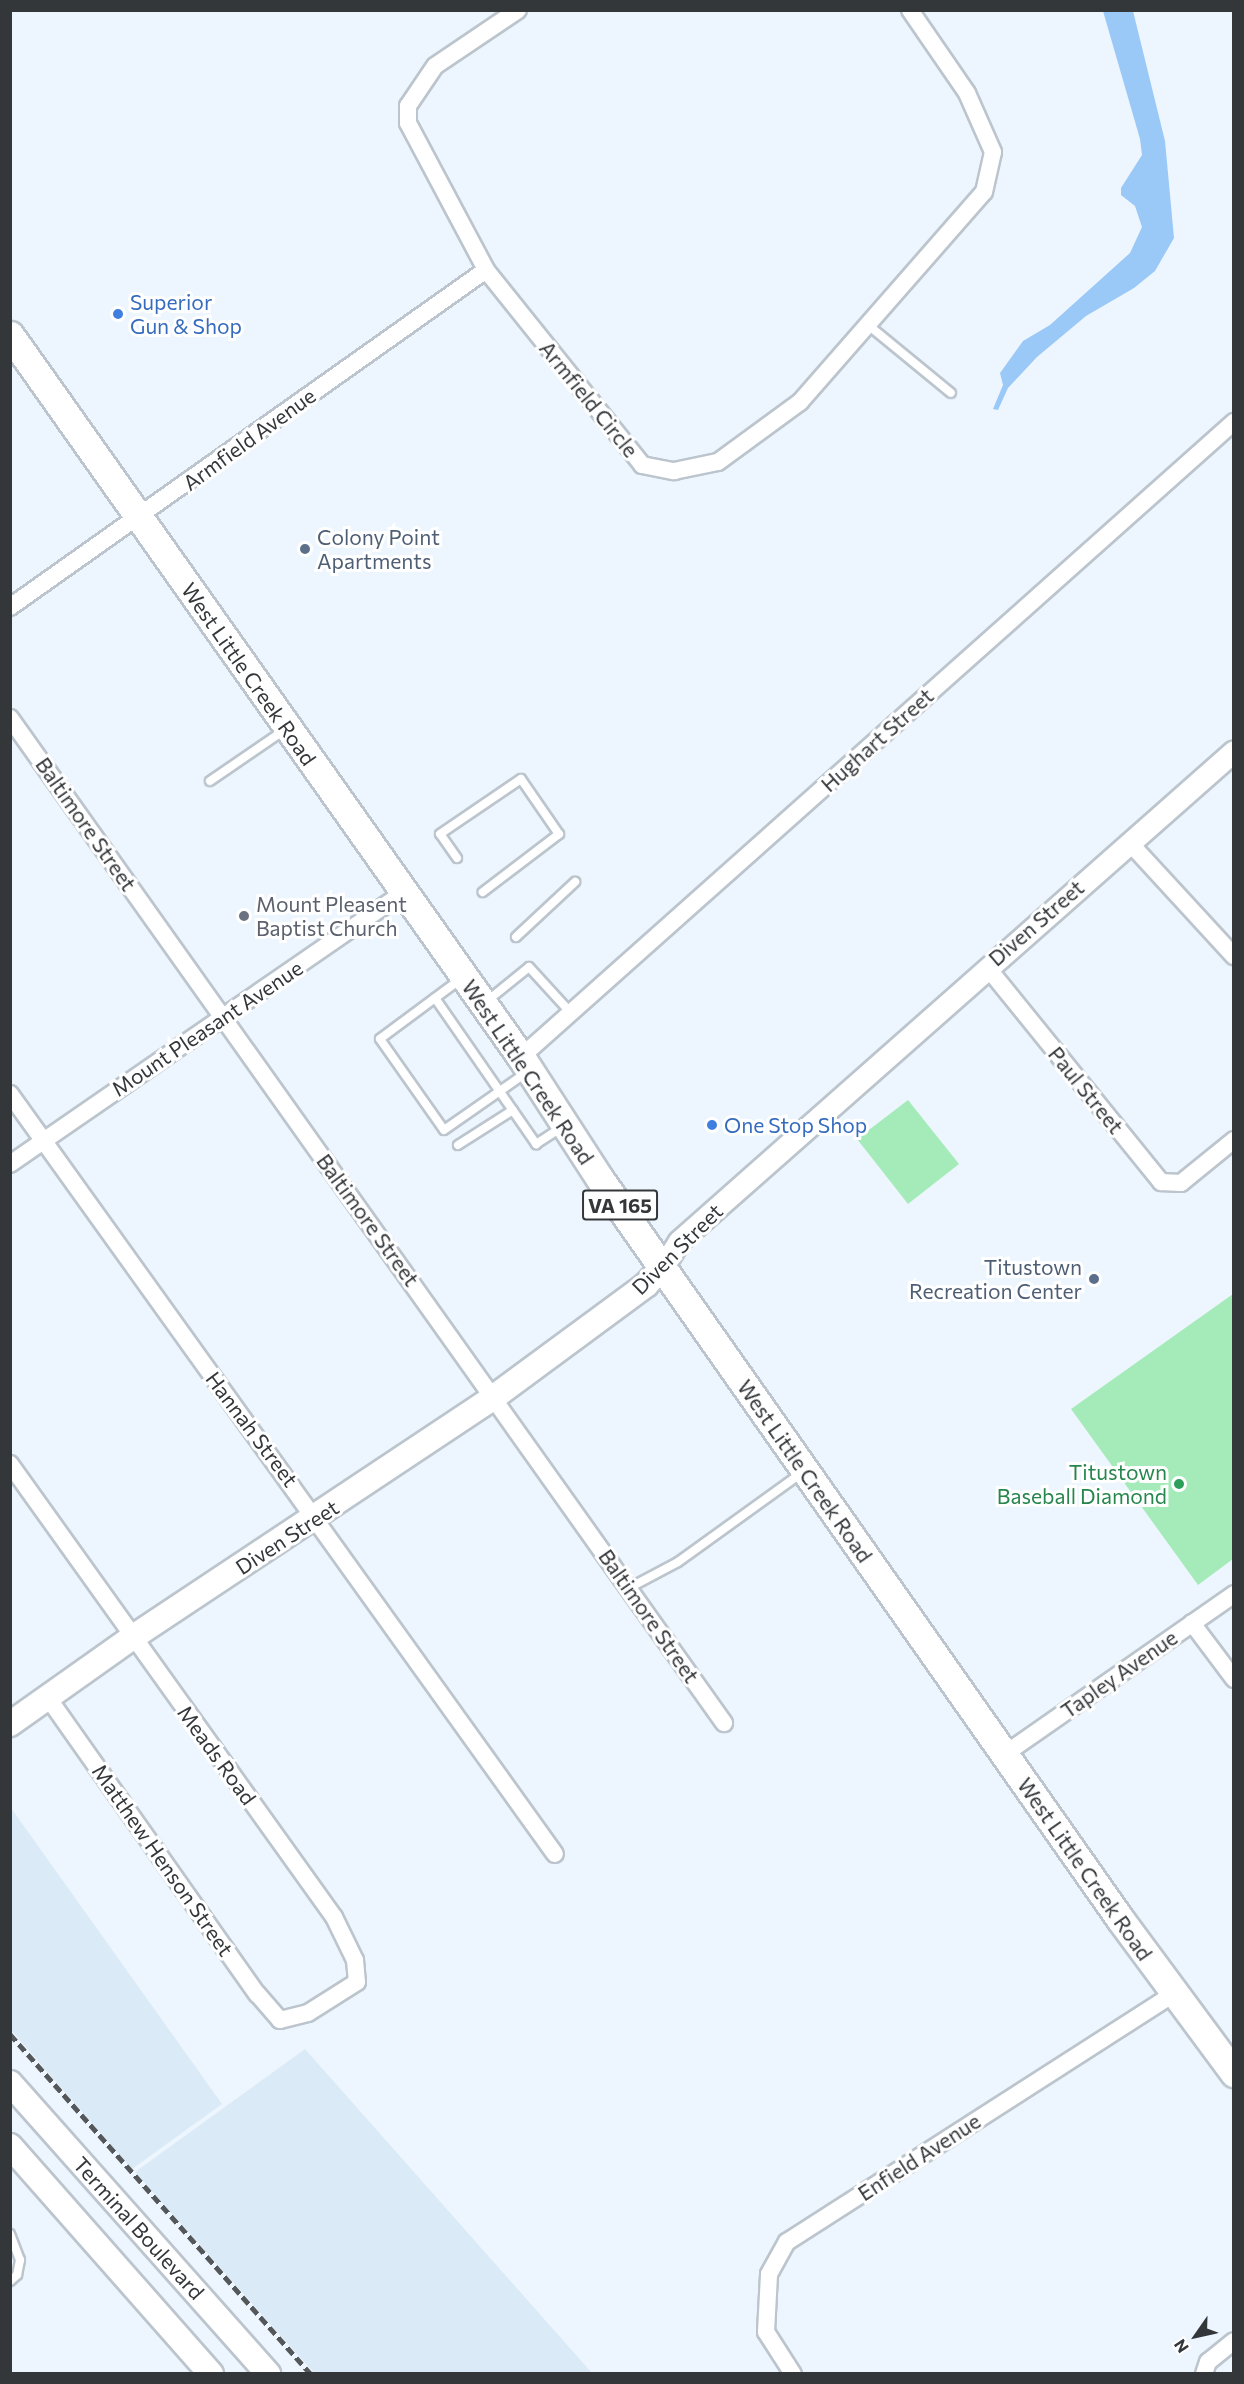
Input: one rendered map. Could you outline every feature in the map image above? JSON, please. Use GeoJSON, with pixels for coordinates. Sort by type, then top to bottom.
{"type":"FeatureCollection","features":[{"type":"Feature","properties":{"kind":"main road","name":"West Little Creek Road"},"geometry":{"type":"LineString","coordinates":[[10,335],[464,976],[805,1471],[1173,1994],[1233,2073]]}},
{"type":"Feature","properties":{"kind":"main road","name":"Diven Street"},"geometry":{"type":"LineString","coordinates":[[10,1724],[133,1637],[317,1517],[494,1397],[646,1285],[664,1265]]}},
{"type":"Feature","properties":{"kind":"main road","name":"Terminal Boulevard"},"geometry":{"type":"LineString","coordinates":[[10,2083],[268,2373]]}},
{"type":"Feature","properties":{"kind":"main road","name":"Terminal Boulevard"},"geometry":{"type":"LineString","coordinates":[[10,2146],[211,2373]]}},
{"type":"Feature","properties":{"kind":"street","name":"Armfield Circle"},"geometry":{"type":"LineString","coordinates":[[518,10],[435,66],[408,106],[408,123],[486,270],[642,465],[674,471],[718,462],[800,402],[984,192],[993,152],[967,93],[910,10]]}},
{"type":"Feature","properties":{"kind":"street","name":"Armfield Avenue"},"geometry":{"type":"LineString","coordinates":[[10,607],[139,518],[486,270]]}},
{"type":"Feature","properties":{"kind":"street","name":"Hughart Street"},"geometry":{"type":"LineString","coordinates":[[525,1064],[571,1013],[1233,422]]}},
{"type":"Feature","properties":{"kind":"street","name":"Baltimore Street"},"geometry":{"type":"LineString","coordinates":[[10,718],[724,1723]]}},
{"type":"Feature","properties":{"kind":"street","name":"Diven Street"},"geometry":{"type":"LineString","coordinates":[[664,1265],[678,1241],[1233,751]]}},
{"type":"Feature","properties":{"kind":"street"},"geometry":{"type":"LineString","coordinates":[[1129,842],[1233,956]]}},
{"type":"Feature","properties":{"kind":"street","name":"Mount Pleasant Avenue"},"geometry":{"type":"LineString","coordinates":[[10,1164],[404,892]]}},
{"type":"Feature","properties":{"kind":"street","name":"Paul Street"},"geometry":{"type":"LineString","coordinates":[[987,967],[1161,1182],[1181,1183],[1196,1173],[1233,1140]]}},
{"type":"Feature","properties":{"kind":"street","name":"Hannah Street"},"geometry":{"type":"LineString","coordinates":[[10,1094],[317,1517],[555,1854]]}},
{"type":"Feature","properties":{"kind":"street","name":"Meads Road"},"geometry":{"type":"LineString","coordinates":[[10,1464],[334,1917],[355,1960],[357,1982],[308,2013],[280,2020]]}},
{"type":"Feature","properties":{"kind":"street","name":"Tapley Avenue"},"geometry":{"type":"LineString","coordinates":[[1005,1754],[1233,1594]]}},
{"type":"Feature","properties":{"kind":"street"},"geometry":{"type":"LineString","coordinates":[[1192,1623],[1233,1679]]}},
{"type":"Feature","properties":{"kind":"street","name":"Matthew Henson Street"},"geometry":{"type":"LineString","coordinates":[[48,1698],[257,1994],[280,2020]]}},
{"type":"Feature","properties":{"kind":"street","name":"Enfield Avenue"},"geometry":{"type":"LineString","coordinates":[[793,2373],[765,2332],[769,2274],[787,2242],[1173,1994]]}},
{"type":"Feature","properties":{"kind":"street"},"geometry":{"type":"LineString","coordinates":[[1204,2373],[1208,2362],[1233,2341]]}},
{"type":"Feature","properties":{"kind":"lane"},"geometry":{"type":"LineString","coordinates":[[868,325],[951,393]]}},
{"type":"Feature","properties":{"kind":"lane"},"geometry":{"type":"LineString","coordinates":[[210,781],[287,728]]}},
{"type":"Feature","properties":{"kind":"lane"},"geometry":{"type":"LineString","coordinates":[[457,858],[440,834],[521,779],[559,834],[483,892]]}},
{"type":"Feature","properties":{"kind":"lane"},"geometry":{"type":"LineString","coordinates":[[516,937],[575,882]]}},
{"type":"Feature","properties":{"kind":"lane"},"geometry":{"type":"LineString","coordinates":[[484,1005],[529,967],[571,1013]]}},
{"type":"Feature","properties":{"kind":"lane"},"geometry":{"type":"LineString","coordinates":[[464,976],[380,1039],[444,1130],[500,1091],[525,1064]]}},
{"type":"Feature","properties":{"kind":"lane"},"geometry":{"type":"LineString","coordinates":[[435,998],[536,1144],[565,1125]]}},
{"type":"Feature","properties":{"kind":"lane"},"geometry":{"type":"LineString","coordinates":[[458,1145],[513,1110]]}},
{"type":"Feature","properties":{"kind":"lane"},"geometry":{"type":"LineString","coordinates":[[629,1588],[678,1562],[805,1471]]}},
{"type":"Feature","properties":{"kind":"lane"},"geometry":{"type":"LineString","coordinates":[[10,2234],[20,2260],[17,2275],[10,2281]]}},
{"type":"Feature","properties":{"kind":"shaded area"},"geometry":{"type":"Polygon","coordinates":[[[11,1808],[222,2104],[132,2169],[11,2030],[11,1808]]]}},
{"type":"Feature","properties":{"kind":"shaded area"},"geometry":{"type":"Polygon","coordinates":[[[305,2049],[592,2373],[314,2373],[135,2172],[305,2049]]]}},
{"type":"Feature","properties":{"kind":"green space"},"geometry":{"type":"Polygon","coordinates":[[[908,1100],[959,1164],[908,1204],[857,1139],[908,1100]]]}},
{"type":"Feature","properties":{"kind":"green space","name":"Titustown Baseball Diamond"},"geometry":{"type":"Polygon","coordinates":[[[1233,1294],[1233,1559],[1198,1585],[1071,1409],[1233,1294]]]}},
{"type":"Feature","properties":{"kind":"water"},"geometry":{"type":"Polygon","coordinates":[[[1103,11],[1133,11],[1165,141],[1174,238],[1155,271],[1134,288],[1086,316],[1037,357],[1008,388],[998,410],[993,409],[1003,385],[1000,373],[1023,341],[1050,325],[1130,253],[1142,227],[1135,206],[1121,195],[1121,188],[1142,155],[1140,139],[1103,11]]]}},
{"type":"Feature","properties":{"kind":"railway"},"geometry":{"type":"LineString","coordinates":[[10,2034],[311,2374]]}},
{"type":"Feature","properties":{"kind":"place","name":"Superior Gun & Shop"},"geometry":{"type":"Point","coordinates":[118,314]}},
{"type":"Feature","properties":{"kind":"place","name":"Colony Point Apartments"},"geometry":{"type":"Point","coordinates":[305,549]}},
{"type":"Feature","properties":{"kind":"place","name":"Mount Pleasent Baptist Church"},"geometry":{"type":"Point","coordinates":[244,916]}},
{"type":"Feature","properties":{"kind":"place","name":"One Stop Shop"},"geometry":{"type":"Point","coordinates":[712,1125]}},
{"type":"Feature","properties":{"kind":"place","name":"Titustown Recreation Center"},"geometry":{"type":"Point","coordinates":[1094,1279]}},
{"type":"Feature","properties":{"kind":"place","name":"Titustown Baseball Diamond"},"geometry":{"type":"Point","coordinates":[1179,1484]}}]}
